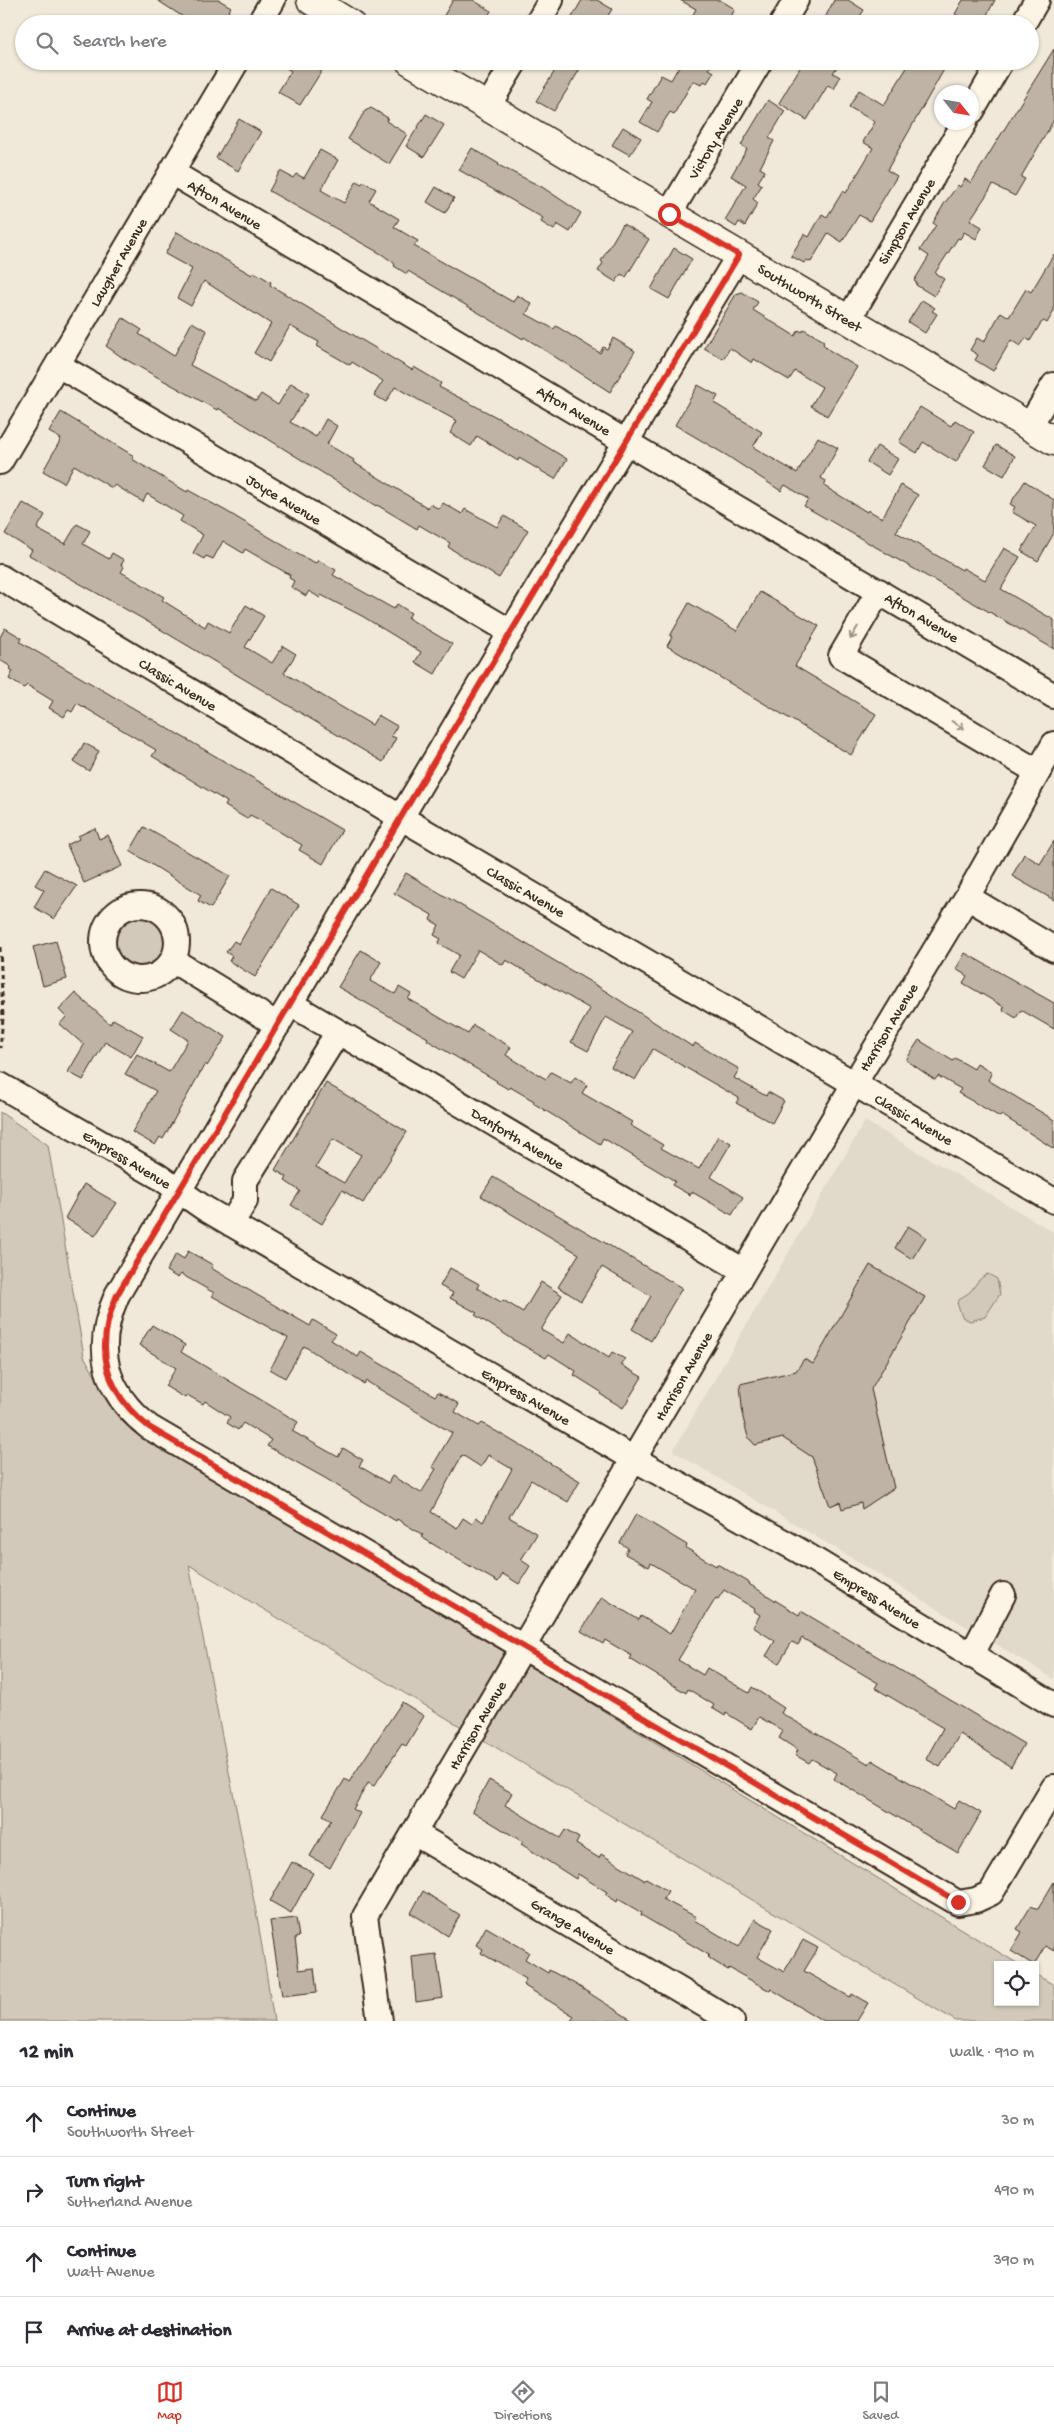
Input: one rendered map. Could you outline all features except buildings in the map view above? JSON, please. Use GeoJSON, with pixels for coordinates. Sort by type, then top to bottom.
{"type":"FeatureCollection","features":[{"type":"Feature","properties":{"kind":"main road"},"geometry":{"type":"LineString","coordinates":[[311,0],[335,15]]}},
{"type":"Feature","properties":{"kind":"main road","name":"Southworth Street"},"geometry":{"type":"LineString","coordinates":[[425,70],[1054,441]]}},
{"type":"Feature","properties":{"kind":"street"},"geometry":{"type":"LineString","coordinates":[[264,15],[273,0]]}},
{"type":"Feature","properties":{"kind":"street"},"geometry":{"type":"LineString","coordinates":[[542,15],[551,0]]}},
{"type":"Feature","properties":{"kind":"street"},"geometry":{"type":"LineString","coordinates":[[787,15],[796,0]]}},
{"type":"Feature","properties":{"kind":"street"},"geometry":{"type":"LineString","coordinates":[[1028,15],[1037,0]]}},
{"type":"Feature","properties":{"kind":"street","name":"Laugher Avenue"},"geometry":{"type":"LineString","coordinates":[[0,462],[232,70]]}},
{"type":"Feature","properties":{"kind":"street"},"geometry":{"type":"LineString","coordinates":[[487,108],[509,70]]}},
{"type":"Feature","properties":{"kind":"street","name":"Victory Avenue"},"geometry":{"type":"LineString","coordinates":[[669,214],[755,70]]}},
{"type":"Feature","properties":{"kind":"street"},"geometry":{"type":"LineString","coordinates":[[979,99],[996,70]]}},
{"type":"Feature","properties":{"kind":"street","name":"Simpson Avenue"},"geometry":{"type":"LineString","coordinates":[[848,320],[960,130]]}},
{"type":"Feature","properties":{"kind":"street","name":"Afton Avenue"},"geometry":{"type":"LineString","coordinates":[[171,172],[1054,696]]}},
{"type":"Feature","properties":{"kind":"street"},"geometry":{"type":"LineString","coordinates":[[739,255],[628,442],[400,817],[114,1303],[105,1330],[104,1357],[112,1383],[123,1402],[134,1415],[149,1427],[958,1902],[976,1900],[991,1893],[1054,1787]]}},
{"type":"Feature","properties":{"kind":"street","name":"Joyce Avenue"},"geometry":{"type":"LineString","coordinates":[[58,365],[511,632]]}},
{"type":"Feature","properties":{"kind":"street"},"geometry":{"type":"LineString","coordinates":[[1029,427],[1054,385]]}},
{"type":"Feature","properties":{"kind":"street","name":"Classic Avenue"},"geometry":{"type":"LineString","coordinates":[[0,577],[400,817],[1054,1202]]}},
{"type":"Feature","properties":{"kind":"street"},"geometry":{"type":"LineString","coordinates":[[879,591],[841,656],[1038,772]]}},
{"type":"Feature","properties":{"kind":"street","name":"Harrison Avenue"},"geometry":{"type":"LineString","coordinates":[[380,2021],[365,1916],[854,1084],[967,897],[1054,744]]}},
{"type":"Feature","properties":{"kind":"street"},"geometry":{"type":"LineString","coordinates":[[967,897],[1054,949]]}},
{"type":"Feature","properties":{"kind":"street"},"geometry":{"type":"LineString","coordinates":[[172,960],[278,1025]]}},
{"type":"Feature","properties":{"kind":"street","name":"Danforth Avenue"},"geometry":{"type":"LineString","coordinates":[[291,1004],[744,1271]]}},
{"type":"Feature","properties":{"kind":"street"},"geometry":{"type":"LineString","coordinates":[[232,1224],[245,1201],[245,1181],[338,1032]]}},
{"type":"Feature","properties":{"kind":"street","name":"Empress Avenue"},"geometry":{"type":"LineString","coordinates":[[0,1085],[158,1176],[232,1224],[634,1460],[798,1550],[1054,1705]]}},
{"type":"Feature","properties":{"kind":"street"},"geometry":{"type":"LineString","coordinates":[[971,1656],[1003,1595]]}},
{"type":"Feature","properties":{"kind":"street","name":"Grange Avenue"},"geometry":{"type":"LineString","coordinates":[[414,1833],[732,2021]]}},
{"type":"Feature","properties":{"kind":"path"},"geometry":{"type":"LineString","coordinates":[[0,947],[3,1018],[0,1048]]}},
{"type":"Feature","properties":{"kind":"shaded area"},"geometry":{"type":"Polygon","coordinates":[[[135,915],[145,915],[159,922],[166,936],[166,946],[159,960],[145,967],[135,967],[125,963],[118,956],[114,946],[114,936],[118,926],[125,919],[135,915]]]}},
{"type":"Feature","properties":{"kind":"shaded area"},"geometry":{"type":"Polygon","coordinates":[[[0,1112],[48,1145],[84,1356],[111,1405],[139,1434],[412,1594],[1013,1961],[994,1961],[994,2006],[1039,2006],[1039,1976],[1054,1985],[1054,2021],[956,2021],[189,1565],[258,1922],[274,2021],[0,2021],[0,1112]]]}},
{"type":"Feature","properties":{"kind":"shaded area"},"geometry":{"type":"Polygon","coordinates":[[[865,1121],[1054,1232],[1054,1679],[673,1451],[865,1121]]]}},
{"type":"Feature","properties":{"kind":"shaded area"},"geometry":{"type":"Polygon","coordinates":[[[988,1274],[997,1279],[1000,1294],[985,1317],[970,1321],[962,1317],[957,1303],[970,1292],[979,1280],[988,1274]]]}},
{"type":"Feature","properties":{"kind":"route"},"geometry":{"type":"LineString","coordinates":[[669,214],[739,255],[628,442],[400,817],[180,1192],[117,1295],[105,1330],[104,1357],[112,1383],[123,1402],[134,1415],[149,1427],[958,1902]]}}]}
